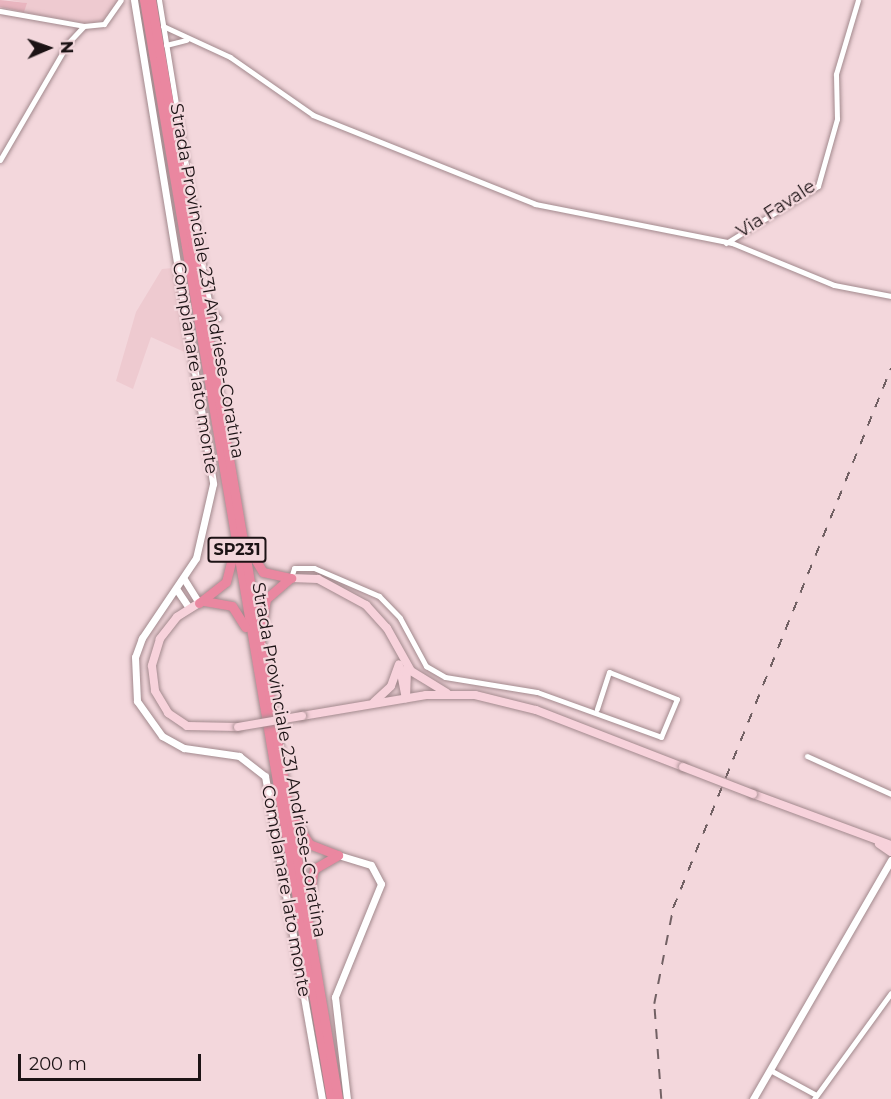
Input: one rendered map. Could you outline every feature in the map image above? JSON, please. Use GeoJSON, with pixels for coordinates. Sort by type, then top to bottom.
{"type":"FeatureCollection","features":[{"type":"Feature","properties":{"kind":"highway","name":"Strada Provinciale 231 Andriese-Coratina"},"geometry":{"type":"LineString","coordinates":[[144,0],[227,470],[331,1099]]}},
{"type":"Feature","properties":{"kind":"highway","name":"Strada Provinciale 231 Andriese-Coratina"},"geometry":{"type":"LineString","coordinates":[[158,1],[227,470]]}},
{"type":"Feature","properties":{"kind":"highway","name":"SP231"},"geometry":{"type":"LineString","coordinates":[[227,470],[253,562],[269,576],[291,578]]}},
{"type":"Feature","properties":{"kind":"highway","name":"SP231"},"geometry":{"type":"LineString","coordinates":[[201,602],[222,587],[233,565],[227,470]]}},
{"type":"Feature","properties":{"kind":"highway","name":"SP231"},"geometry":{"type":"LineString","coordinates":[[266,702],[262,614],[270,594],[291,578]]}},
{"type":"Feature","properties":{"kind":"highway","name":"SP231"},"geometry":{"type":"LineString","coordinates":[[201,602],[226,603],[240,614],[266,702]]}},
{"type":"Feature","properties":{"kind":"highway","name":"Strada Provinciale 231 Andriese-Coratina"},"geometry":{"type":"LineString","coordinates":[[266,702],[282,772],[338,1099]]}},
{"type":"Feature","properties":{"kind":"highway"},"geometry":{"type":"LineString","coordinates":[[282,772],[301,835],[313,847],[338,855]]}},
{"type":"Feature","properties":{"kind":"highway"},"geometry":{"type":"LineString","coordinates":[[317,972],[309,881],[319,863],[338,855]]}},
{"type":"Feature","properties":{"kind":"main road"},"geometry":{"type":"LineString","coordinates":[[291,578],[318,579],[364,603],[384,623],[403,665],[406,698]]}},
{"type":"Feature","properties":{"kind":"main road"},"geometry":{"type":"LineString","coordinates":[[201,602],[189,608],[168,626],[156,650],[157,697],[187,726],[238,727],[406,698],[450,695],[507,700],[878,843],[891,845]]}},
{"type":"Feature","properties":{"kind":"main road"},"geometry":{"type":"LineString","coordinates":[[403,665],[426,684],[450,695]]}},
{"type":"Feature","properties":{"kind":"main road"},"geometry":{"type":"LineString","coordinates":[[371,704],[391,686],[403,665]]}},
{"type":"Feature","properties":{"kind":"main road"},"geometry":{"type":"LineString","coordinates":[[878,843],[891,852]]}},
{"type":"Feature","properties":{"kind":"street"},"geometry":{"type":"LineString","coordinates":[[0,11],[84,26],[104,24],[121,0]]}},
{"type":"Feature","properties":{"kind":"street","name":"Complanare lato monte"},"geometry":{"type":"LineString","coordinates":[[134,0],[212,460],[207,526],[184,579],[142,638],[135,657],[138,701],[162,736],[184,748],[239,756],[265,776],[322,1099]]}},
{"type":"Feature","properties":{"kind":"street","name":"Via Favale"},"geometry":{"type":"LineString","coordinates":[[726,243],[818,186],[837,119],[836,74],[858,0]]}},
{"type":"Feature","properties":{"kind":"street"},"geometry":{"type":"LineString","coordinates":[[158,1],[210,305],[219,318]]}},
{"type":"Feature","properties":{"kind":"street"},"geometry":{"type":"LineString","coordinates":[[0,159],[68,43],[84,26]]}},
{"type":"Feature","properties":{"kind":"street"},"geometry":{"type":"LineString","coordinates":[[164,26],[186,40],[230,57],[313,115],[535,204],[726,243],[834,285],[891,296]]}},
{"type":"Feature","properties":{"kind":"street"},"geometry":{"type":"LineString","coordinates":[[166,45],[186,40]]}},
{"type":"Feature","properties":{"kind":"street"},"geometry":{"type":"LineString","coordinates":[[291,578],[294,568],[314,568],[379,596],[400,618],[426,666],[445,677],[524,689],[661,737],[677,699],[609,672],[597,709]]}},
{"type":"Feature","properties":{"kind":"street"},"geometry":{"type":"LineString","coordinates":[[184,579],[201,602]]}},
{"type":"Feature","properties":{"kind":"street"},"geometry":{"type":"LineString","coordinates":[[177,590],[189,608]]}},
{"type":"Feature","properties":{"kind":"street"},"geometry":{"type":"LineString","coordinates":[[807,756],[891,794]]}},
{"type":"Feature","properties":{"kind":"street"},"geometry":{"type":"LineString","coordinates":[[338,855],[371,865],[381,884],[378,904],[335,997],[347,1099]]}},
{"type":"Feature","properties":{"kind":"street"},"geometry":{"type":"LineString","coordinates":[[753,1099],[891,860]]}},
{"type":"Feature","properties":{"kind":"street"},"geometry":{"type":"LineString","coordinates":[[770,1070],[815,1097],[891,993]]}},
{"type":"Feature","properties":{"kind":"shaded area"},"geometry":{"type":"Polygon","coordinates":[[[0,0],[27,3],[24,12],[0,7],[0,0]]]}},
{"type":"Feature","properties":{"kind":"shaded area"},"geometry":{"type":"Polygon","coordinates":[[[9,0],[119,0],[103,21],[89,24],[24,12],[26,3],[9,0]]]}},
{"type":"Feature","properties":{"kind":"shaded area"},"geometry":{"type":"Polygon","coordinates":[[[173,268],[189,354],[151,337],[133,389],[116,381],[136,312],[162,269],[173,268]]]}},
{"type":"Feature","properties":{"kind":"railway"},"geometry":{"type":"LineString","coordinates":[[661,1099],[654,1004],[673,908],[891,368]]}}]}
